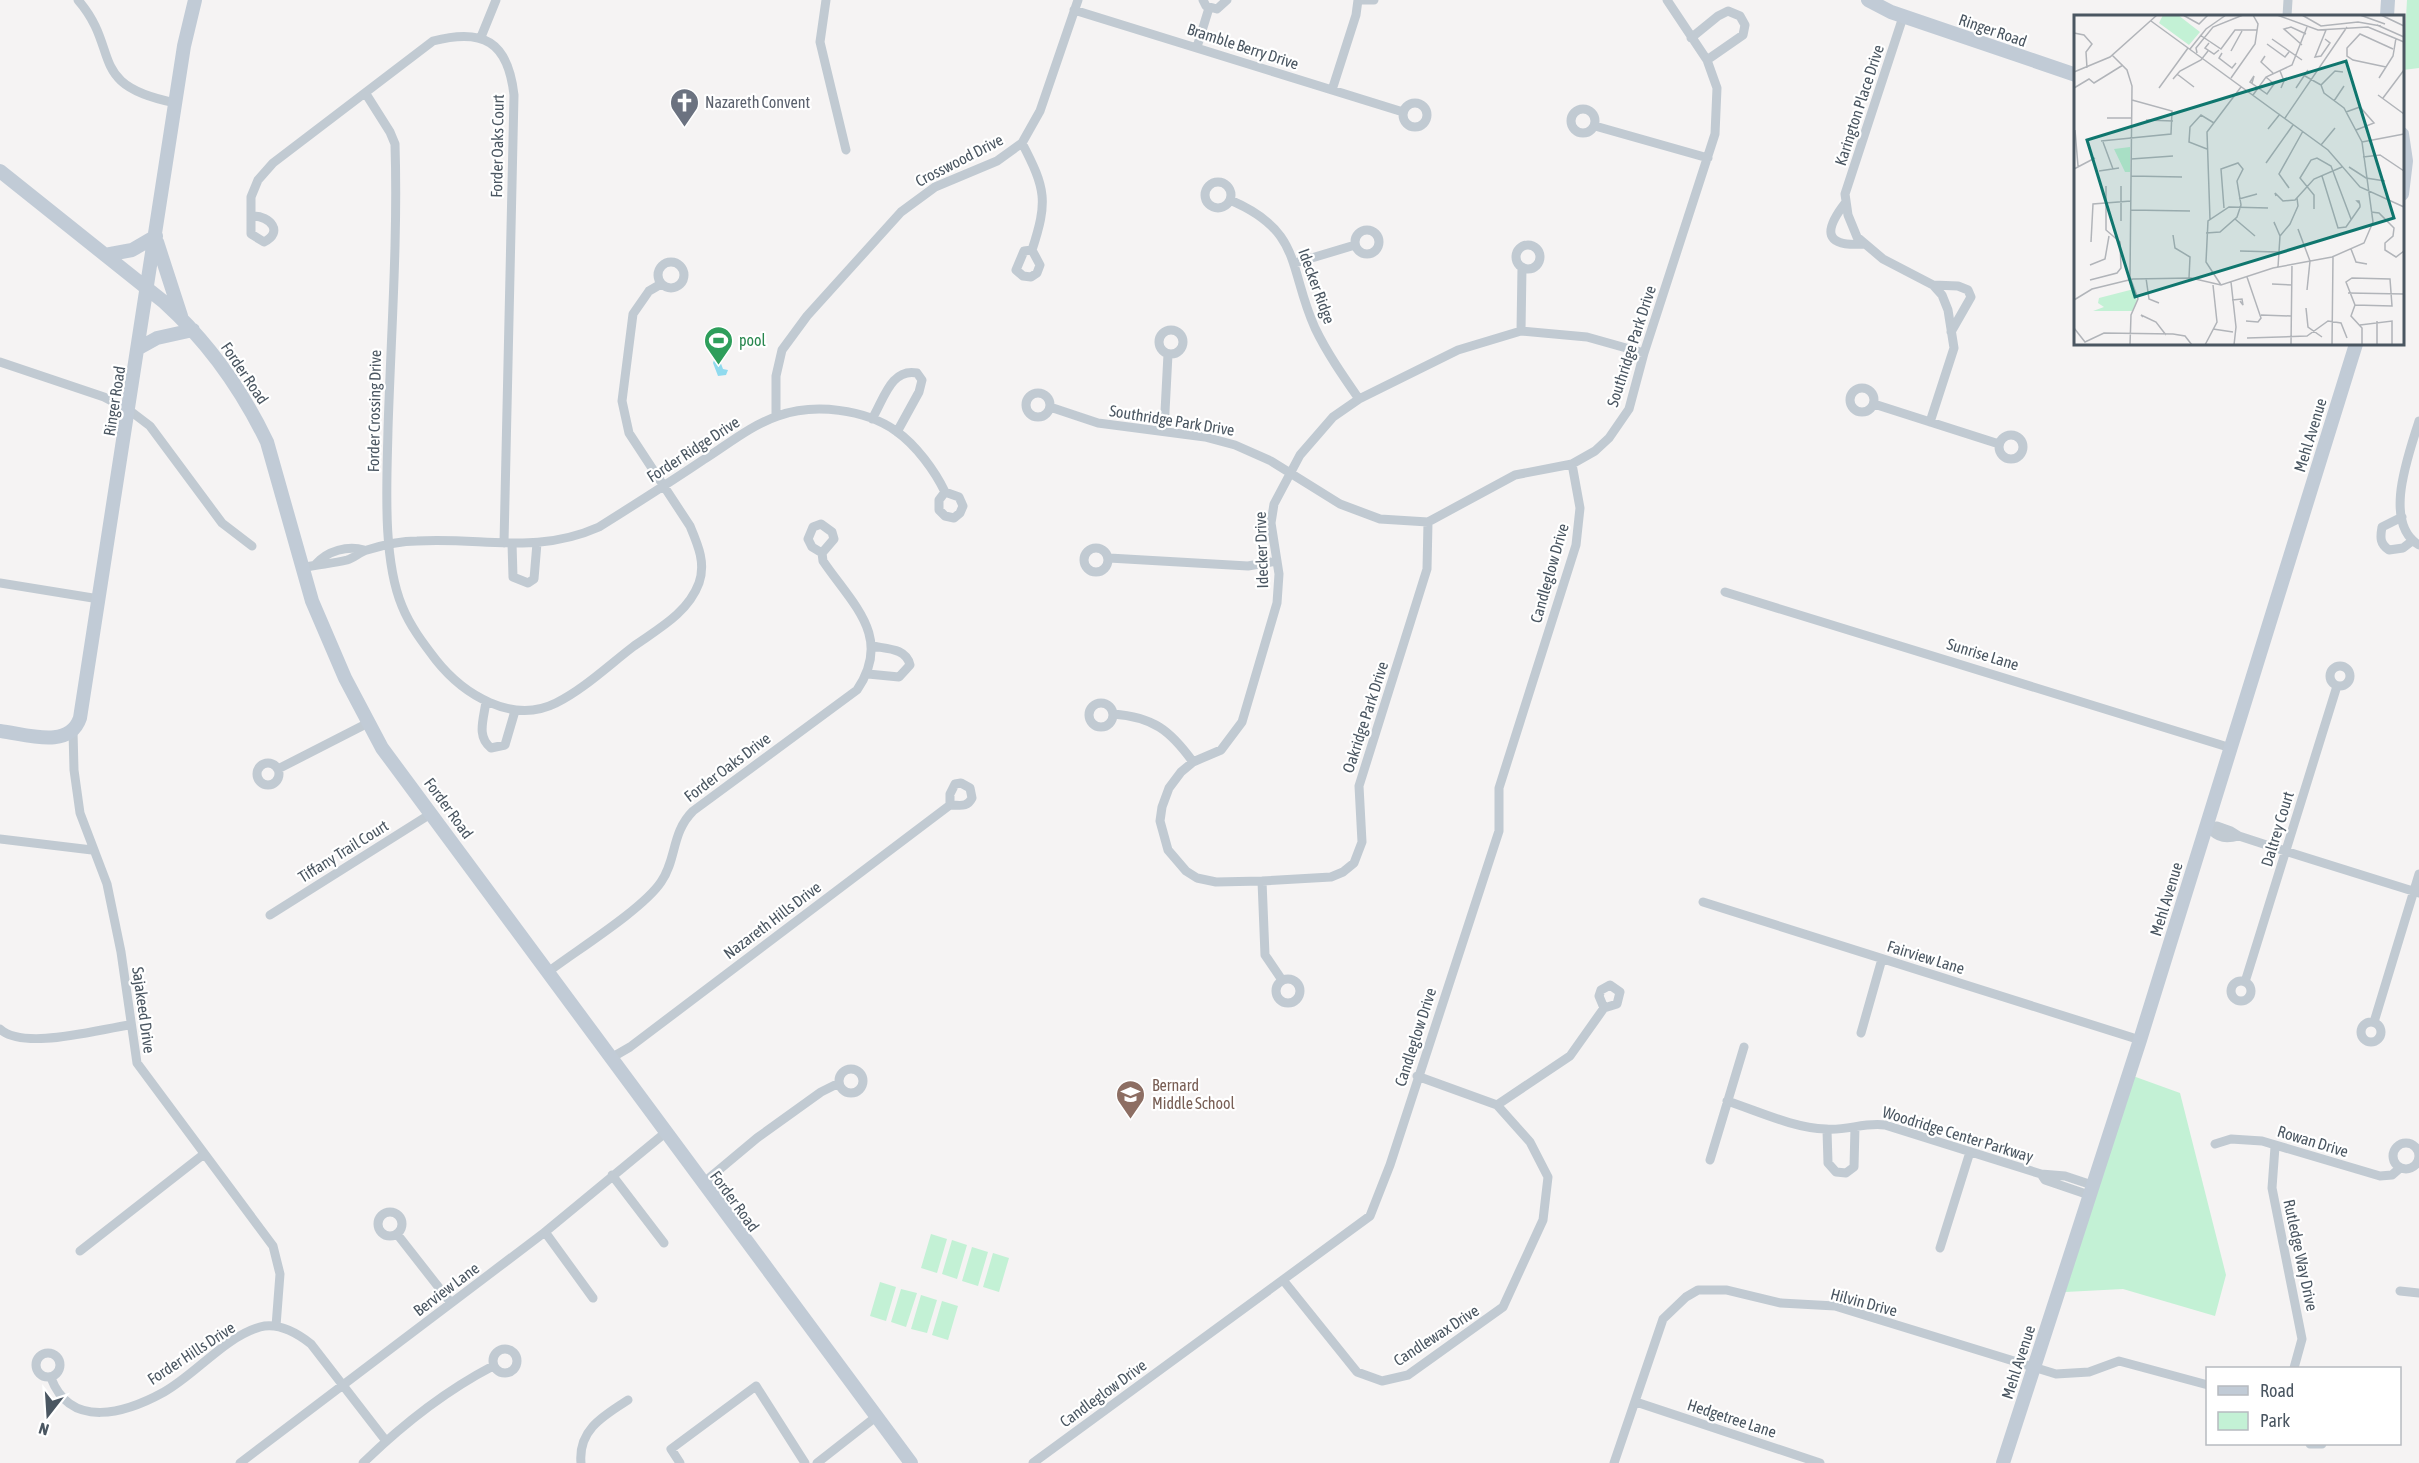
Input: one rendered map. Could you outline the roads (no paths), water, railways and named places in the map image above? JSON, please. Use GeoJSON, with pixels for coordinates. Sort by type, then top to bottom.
{"type":"FeatureCollection","features":[{"type":"Feature","properties":{"kind":"street"},"geometry":{"type":"LineString","coordinates":[[78,0],[95,31],[112,72],[122,83],[144,96],[176,104]]}},
{"type":"Feature","properties":{"kind":"street","name":"Ringer Road"},"geometry":{"type":"LineString","coordinates":[[73,731],[82,710],[187,31],[195,0]]}},
{"type":"Feature","properties":{"kind":"street"},"geometry":{"type":"LineString","coordinates":[[253,216],[251,197],[258,180],[273,163],[366,94],[399,64],[433,40],[460,34],[481,37],[496,0]]}},
{"type":"Feature","properties":{"kind":"street"},"geometry":{"type":"LineString","coordinates":[[826,0],[820,42],[846,150]]}},
{"type":"Feature","properties":{"kind":"street"},"geometry":{"type":"LineString","coordinates":[[1197,47],[1206,4],[1222,7],[1227,0]]}},
{"type":"Feature","properties":{"kind":"street"},"geometry":{"type":"LineString","coordinates":[[1332,90],[1359,0],[1374,0]]}},
{"type":"Feature","properties":{"kind":"street","name":"Southridge Park Drive"},"geometry":{"type":"LineString","coordinates":[[1050,407],[1098,423],[1164,431],[1235,445],[1271,461],[1288,474],[1359,513],[1380,519],[1428,522],[1515,475],[1572,464],[1595,451],[1621,423],[1629,409],[1644,353],[1715,134],[1718,110],[1717,88],[1707,60],[1667,0]]}},
{"type":"Feature","properties":{"kind":"street","name":"Ringer Road"},"geometry":{"type":"LineString","coordinates":[[1868,0],[1904,16],[2074,74]]}},
{"type":"Feature","properties":{"kind":"street"},"geometry":{"type":"LineString","coordinates":[[2387,15],[2388,0]]}},
{"type":"Feature","properties":{"kind":"street","name":"Bramble Berry Drive"},"geometry":{"type":"LineString","coordinates":[[1076,5],[1197,47],[1403,112]]}},
{"type":"Feature","properties":{"kind":"street","name":"Crosswood Drive"},"geometry":{"type":"LineString","coordinates":[[776,416],[776,376],[782,350],[807,316],[869,246],[901,212],[924,193],[997,161],[1022,143],[1040,111],[1076,5]]}},
{"type":"Feature","properties":{"kind":"street"},"geometry":{"type":"LineString","coordinates":[[1691,38],[1718,16],[1728,11],[1740,16],[1745,25],[1743,35],[1707,60]]}},
{"type":"Feature","properties":{"kind":"street","name":"Karington Place Drive"},"geometry":{"type":"LineString","coordinates":[[1904,16],[1845,194],[1851,225],[1864,244],[1883,259],[1933,285],[1942,295],[1954,348],[1930,422]]}},
{"type":"Feature","properties":{"kind":"street","name":"Forder Oaks Court"},"geometry":{"type":"LineString","coordinates":[[481,37],[500,53],[511,71],[514,95],[508,543]]}},
{"type":"Feature","properties":{"kind":"street","name":"Forder Crossing Drive"},"geometry":{"type":"LineString","coordinates":[[366,94],[395,144],[387,471],[388,544],[401,605],[413,628],[439,663],[471,692],[486,701],[515,711]]}},
{"type":"Feature","properties":{"kind":"street"},"geometry":{"type":"LineString","coordinates":[[1595,126],[1708,158]]}},
{"type":"Feature","properties":{"kind":"street"},"geometry":{"type":"LineString","coordinates":[[2404,138],[2409,161],[2404,188]]}},
{"type":"Feature","properties":{"kind":"street"},"geometry":{"type":"LineString","coordinates":[[1022,143],[1043,188],[1041,221],[1032,250]]}},
{"type":"Feature","properties":{"kind":"street","name":"Forder Road"},"geometry":{"type":"LineString","coordinates":[[0,171],[181,318],[193,330],[240,393],[267,442],[302,568],[329,642],[382,748],[432,813],[702,1184],[911,1463]]}},
{"type":"Feature","properties":{"kind":"street","name":"Idecker Ridge"},"geometry":{"type":"LineString","coordinates":[[1230,200],[1250,208],[1272,226],[1295,263],[1314,325],[1327,352],[1359,399]]}},
{"type":"Feature","properties":{"kind":"street","name":"Karington Place Drive"},"geometry":{"type":"LineString","coordinates":[[1846,202],[1830,226],[1830,235],[1833,241],[1843,245],[1864,244]]}},
{"type":"Feature","properties":{"kind":"street"},"geometry":{"type":"LineString","coordinates":[[105,255],[132,250],[156,236],[181,318]]}},
{"type":"Feature","properties":{"kind":"street"},"geometry":{"type":"LineString","coordinates":[[1295,263],[1355,245]]}},
{"type":"Feature","properties":{"kind":"street"},"geometry":{"type":"LineString","coordinates":[[1521,331],[1519,291],[1522,267]]}},
{"type":"Feature","properties":{"kind":"street"},"geometry":{"type":"LineString","coordinates":[[486,701],[482,732],[484,742],[491,748],[505,745],[515,711],[556,703],[681,612],[692,597],[701,574],[700,554],[690,526],[629,432],[622,401],[633,314],[650,291],[661,284]]}},
{"type":"Feature","properties":{"kind":"street","name":"Karington Place Drive"},"geometry":{"type":"LineString","coordinates":[[1933,285],[1958,286],[1968,290],[1971,297],[1952,332]]}},
{"type":"Feature","properties":{"kind":"street"},"geometry":{"type":"LineString","coordinates":[[139,348],[160,337],[193,330]]}},
{"type":"Feature","properties":{"kind":"street","name":"Idecker Drive"},"geometry":{"type":"LineString","coordinates":[[1262,881],[1216,882],[1197,878],[1176,862],[1168,850],[1160,821],[1169,788],[1192,762],[1221,750],[1242,722],[1277,603],[1279,574],[1271,523],[1274,504],[1300,454],[1333,417],[1359,399],[1458,350],[1521,331],[1587,337],[1644,353]]}},
{"type":"Feature","properties":{"kind":"street","name":"Mehl Avenue"},"geometry":{"type":"LineString","coordinates":[[2003,1463],[2208,828],[2230,748],[2356,345]]}},
{"type":"Feature","properties":{"kind":"street"},"geometry":{"type":"LineString","coordinates":[[1164,431],[1168,354]]}},
{"type":"Feature","properties":{"kind":"street"},"geometry":{"type":"LineString","coordinates":[[0,362],[104,397],[129,410],[150,426],[222,523],[252,546]]}},
{"type":"Feature","properties":{"kind":"street"},"geometry":{"type":"LineString","coordinates":[[872,418],[897,375],[907,371],[917,373],[922,380],[919,392],[897,432]]}},
{"type":"Feature","properties":{"kind":"street"},"geometry":{"type":"LineString","coordinates":[[1874,404],[1999,444]]}},
{"type":"Feature","properties":{"kind":"street","name":"Forder Ridge Drive"},"geometry":{"type":"LineString","coordinates":[[302,568],[316,564],[324,566],[354,558],[364,550],[388,544],[417,541],[537,543],[566,540],[599,527],[740,436],[776,416],[814,409],[872,418],[897,432],[938,479],[945,492]]}},
{"type":"Feature","properties":{"kind":"street"},"geometry":{"type":"LineString","coordinates":[[2402,517],[2382,528],[2380,536],[2383,545],[2389,550],[2416,543],[2402,517],[2399,505],[2408,458],[2419,422]]}},
{"type":"Feature","properties":{"kind":"street","name":"Candleglow Drive"},"geometry":{"type":"LineString","coordinates":[[1033,1463],[1370,1216],[1390,1165],[1417,1076],[1499,831],[1499,788],[1576,545],[1580,508],[1572,464]]}},
{"type":"Feature","properties":{"kind":"street","name":"Oakridge Park Drive"},"geometry":{"type":"LineString","coordinates":[[1262,881],[1330,877],[1343,872],[1354,863],[1360,852],[1362,842],[1359,786],[1427,569],[1428,522]]}},
{"type":"Feature","properties":{"kind":"street"},"geometry":{"type":"LineString","coordinates":[[508,543],[513,577],[528,583],[534,579],[537,543]]}},
{"type":"Feature","properties":{"kind":"street"},"geometry":{"type":"LineString","coordinates":[[822,553],[824,561],[872,637],[872,646],[872,663],[868,674],[899,677],[910,665],[908,658],[902,653],[872,646]]}},
{"type":"Feature","properties":{"kind":"street"},"geometry":{"type":"LineString","coordinates":[[1108,558],[1248,566],[1277,561]]}},
{"type":"Feature","properties":{"kind":"street"},"geometry":{"type":"LineString","coordinates":[[0,583],[99,599]]}},
{"type":"Feature","properties":{"kind":"street","name":"Sunrise Lane"},"geometry":{"type":"LineString","coordinates":[[1725,592],[2230,748]]}},
{"type":"Feature","properties":{"kind":"street","name":"Forder Oaks Drive"},"geometry":{"type":"LineString","coordinates":[[548,972],[655,891],[669,868],[678,828],[693,811],[857,690],[868,674]]}},
{"type":"Feature","properties":{"kind":"street","name":"Daltrey Court"},"geometry":{"type":"LineString","coordinates":[[2245,982],[2337,686]]}},
{"type":"Feature","properties":{"kind":"street"},"geometry":{"type":"LineString","coordinates":[[1113,714],[1134,716],[1156,724],[1177,740],[1192,762]]}},
{"type":"Feature","properties":{"kind":"street"},"geometry":{"type":"LineString","coordinates":[[278,769],[368,723]]}},
{"type":"Feature","properties":{"kind":"street"},"geometry":{"type":"LineString","coordinates":[[0,731],[56,738],[73,731]]}},
{"type":"Feature","properties":{"kind":"street","name":"Sajakeed Drive"},"geometry":{"type":"LineString","coordinates":[[73,731],[76,790],[80,813],[92,850],[107,884],[121,952],[137,1063],[273,1246],[280,1274],[276,1326]]}},
{"type":"Feature","properties":{"kind":"street","name":"Nazareth Hills Drive"},"geometry":{"type":"LineString","coordinates":[[611,1058],[950,805]]}},
{"type":"Feature","properties":{"kind":"street","name":"Tiffany Trail Court"},"geometry":{"type":"LineString","coordinates":[[270,915],[432,813]]}},
{"type":"Feature","properties":{"kind":"street"},"geometry":{"type":"LineString","coordinates":[[2208,828],[2217,826],[2286,852],[2416,892]]}},
{"type":"Feature","properties":{"kind":"street"},"geometry":{"type":"LineString","coordinates":[[0,839],[92,850]]}},
{"type":"Feature","properties":{"kind":"street"},"geometry":{"type":"LineString","coordinates":[[2374,1022],[2416,892],[2419,874]]}},
{"type":"Feature","properties":{"kind":"street"},"geometry":{"type":"LineString","coordinates":[[1262,881],[1266,955],[1282,980]]}},
{"type":"Feature","properties":{"kind":"street","name":"Fairview Lane"},"geometry":{"type":"LineString","coordinates":[[1703,902],[2140,1040]]}},
{"type":"Feature","properties":{"kind":"street"},"geometry":{"type":"LineString","coordinates":[[1861,1033],[1882,959]]}},
{"type":"Feature","properties":{"kind":"street"},"geometry":{"type":"LineString","coordinates":[[1417,1076],[1497,1105],[1570,1056],[1604,1008]]}},
{"type":"Feature","properties":{"kind":"street"},"geometry":{"type":"LineString","coordinates":[[0,1029],[16,1038],[42,1039],[130,1024]]}},
{"type":"Feature","properties":{"kind":"street"},"geometry":{"type":"LineString","coordinates":[[1710,1160],[1744,1047]]}},
{"type":"Feature","properties":{"kind":"street"},"geometry":{"type":"LineString","coordinates":[[702,1184],[756,1138],[821,1092],[839,1083]]}},
{"type":"Feature","properties":{"kind":"street","name":"Woodridge Center Parkway"},"geometry":{"type":"LineString","coordinates":[[1727,1101],[1804,1126],[1827,1130],[1876,1124],[1886,1125],[2041,1174],[2065,1176],[2090,1190]]}},
{"type":"Feature","properties":{"kind":"street","name":"Candlewax Drive"},"geometry":{"type":"LineString","coordinates":[[1283,1280],[1357,1372],[1382,1381],[1408,1375],[1503,1307],[1543,1220],[1548,1177],[1530,1142],[1497,1105]]}},
{"type":"Feature","properties":{"kind":"street"},"geometry":{"type":"LineString","coordinates":[[1827,1130],[1828,1163],[1836,1172],[1846,1173],[1852,1170],[1856,1158],[1855,1127]]}},
{"type":"Feature","properties":{"kind":"street","name":"Berview Lane"},"geometry":{"type":"LineString","coordinates":[[240,1463],[546,1232],[665,1133]]}},
{"type":"Feature","properties":{"kind":"street","name":"Rowan Drive"},"geometry":{"type":"LineString","coordinates":[[2215,1144],[2246,1138],[2380,1176],[2392,1175],[2400,1168]]}},
{"type":"Feature","properties":{"kind":"street","name":"Rutledge Way Drive"},"geometry":{"type":"LineString","coordinates":[[2275,1147],[2272,1188],[2302,1339],[2294,1367]]}},
{"type":"Feature","properties":{"kind":"street"},"geometry":{"type":"LineString","coordinates":[[1940,1248],[1970,1152]]}},
{"type":"Feature","properties":{"kind":"street"},"geometry":{"type":"LineString","coordinates":[[80,1251],[204,1154]]}},
{"type":"Feature","properties":{"kind":"street"},"geometry":{"type":"LineString","coordinates":[[612,1175],[664,1243]]}},
{"type":"Feature","properties":{"kind":"street"},"geometry":{"type":"LineString","coordinates":[[546,1232],[593,1298]]}},
{"type":"Feature","properties":{"kind":"street"},"geometry":{"type":"LineString","coordinates":[[397,1234],[451,1303]]}},
{"type":"Feature","properties":{"kind":"street","name":"Hilvin Drive"},"geometry":{"type":"LineString","coordinates":[[1636,1402],[1663,1319],[1686,1297],[1698,1290],[1712,1288],[1780,1304],[1834,1306],[2033,1367],[2071,1374],[2089,1372],[2119,1361],[2206,1385]]}},
{"type":"Feature","properties":{"kind":"street"},"geometry":{"type":"LineString","coordinates":[[2400,1291],[2419,1293]]}},
{"type":"Feature","properties":{"kind":"street"},"geometry":{"type":"LineString","coordinates":[[276,1326],[297,1333],[311,1344],[386,1440]]}},
{"type":"Feature","properties":{"kind":"street","name":"Forder Hills Drive"},"geometry":{"type":"LineString","coordinates":[[51,1378],[62,1400],[77,1409],[96,1413],[119,1410],[164,1392],[223,1348],[260,1327],[276,1326]]}},
{"type":"Feature","properties":{"kind":"street"},"geometry":{"type":"LineString","coordinates":[[363,1463],[386,1440],[457,1385],[493,1366]]}},
{"type":"Feature","properties":{"kind":"street"},"geometry":{"type":"LineString","coordinates":[[680,1463],[670,1449],[756,1386],[806,1463]]}},
{"type":"Feature","properties":{"kind":"street"},"geometry":{"type":"LineString","coordinates":[[581,1463],[580,1450],[584,1437],[592,1426],[628,1400]]}},
{"type":"Feature","properties":{"kind":"street"},"geometry":{"type":"LineString","coordinates":[[1614,1463],[1636,1402]]}},
{"type":"Feature","properties":{"kind":"street","name":"Hedgetree Lane"},"geometry":{"type":"LineString","coordinates":[[1636,1402],[1820,1463]]}},
{"type":"Feature","properties":{"kind":"street"},"geometry":{"type":"LineString","coordinates":[[817,1463],[877,1416]]}},
{"type":"Feature","properties":{"kind":"water","name":"pool"},"geometry":{"type":"Polygon","coordinates":[[[714,360],[720,361],[723,369],[728,370],[726,375],[718,376],[714,360]]]}},
{"type":"Feature","properties":{"kind":"place","name":"Nazareth Convent"},"geometry":{"type":"Point","coordinates":[684,128]}},
{"type":"Feature","properties":{"kind":"place","name":"pool"},"geometry":{"type":"Point","coordinates":[718,366]}},
{"type":"Feature","properties":{"kind":"place","name":"Bernard Middle School"},"geometry":{"type":"Point","coordinates":[1131,1120]}}]}
